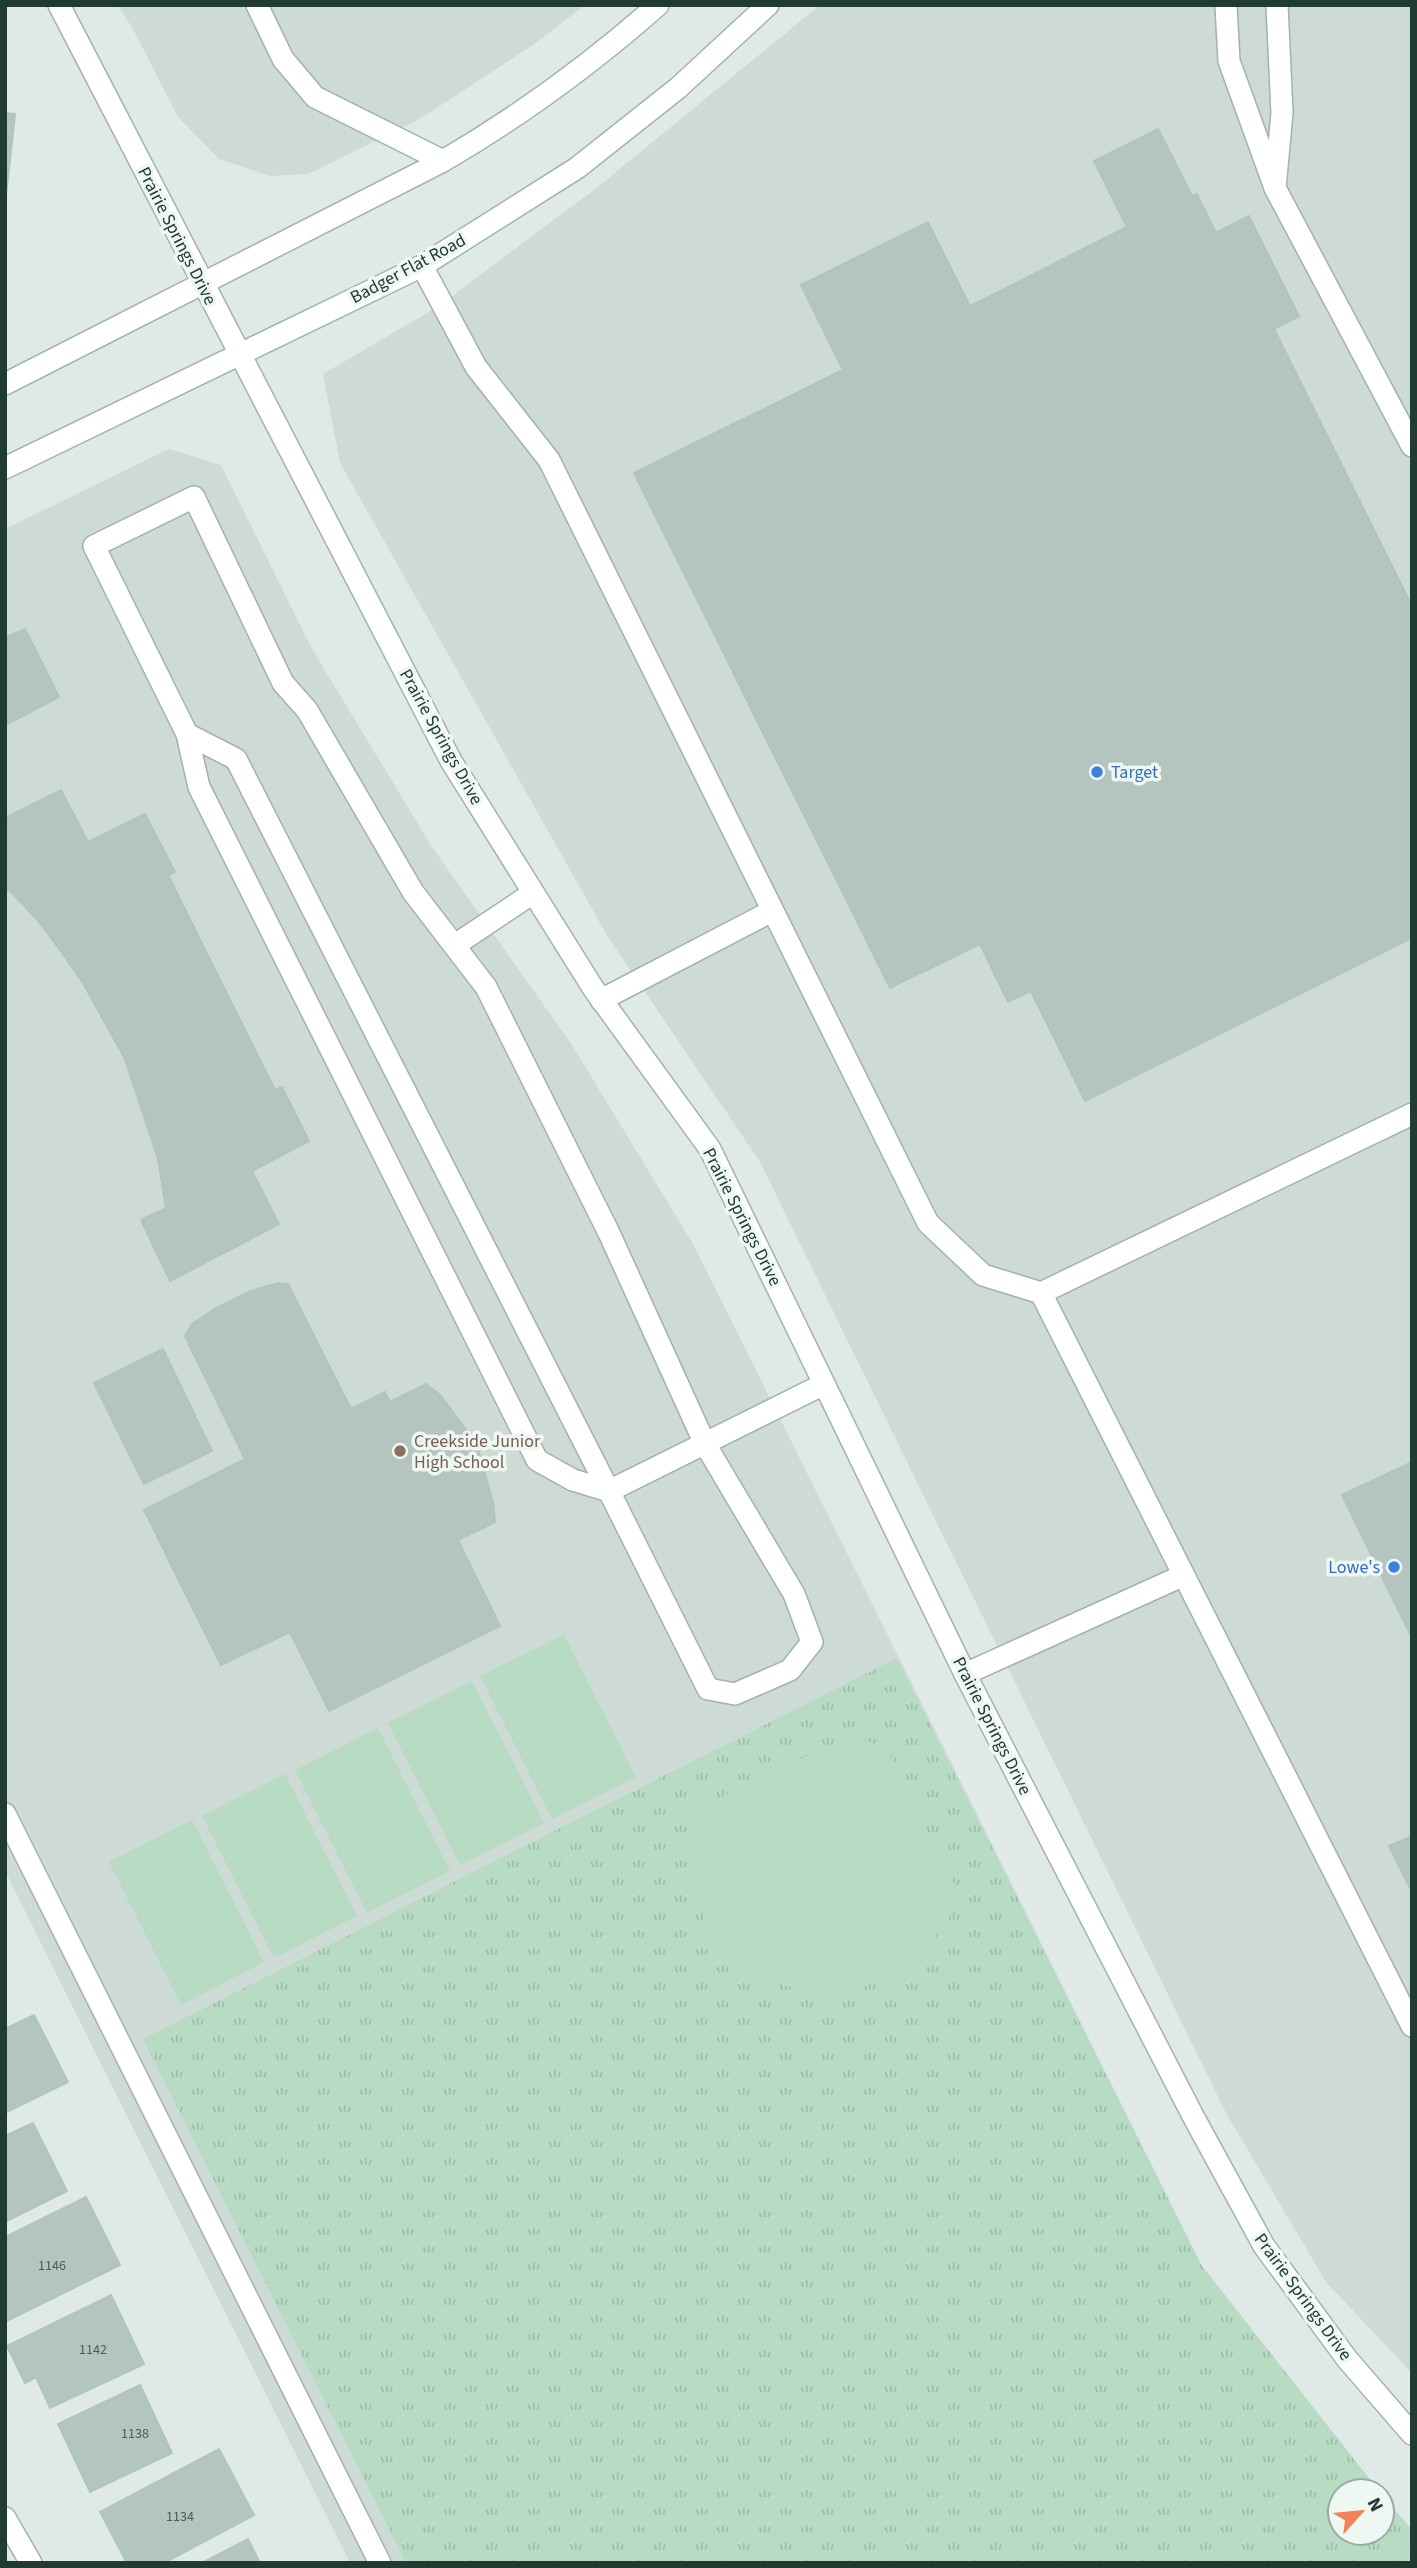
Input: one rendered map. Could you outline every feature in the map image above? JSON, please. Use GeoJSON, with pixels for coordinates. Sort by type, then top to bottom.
{"type":"FeatureCollection","features":[{"type":"Feature","properties":{"kind":"street","name":"Prairie Springs Drive"},"geometry":{"type":"LineString","coordinates":[[59,5],[451,761],[601,1000],[710,1149],[965,1674],[1193,2116],[1264,2246],[1347,2359],[1412,2434]]}},
{"type":"Feature","properties":{"kind":"street"},"geometry":{"type":"LineString","coordinates":[[257,5],[283,59],[315,97],[443,161]]}},
{"type":"Feature","properties":{"kind":"street"},"geometry":{"type":"LineString","coordinates":[[5,384],[203,285],[443,161],[493,132],[595,60],[658,5]]}},
{"type":"Feature","properties":{"kind":"street","name":"Badger Flat Road"},"geometry":{"type":"LineString","coordinates":[[5,468],[422,266],[577,168],[678,88],[768,5]]}},
{"type":"Feature","properties":{"kind":"street"},"geometry":{"type":"LineString","coordinates":[[1226,5],[1229,61],[1275,188],[1412,446]]}},
{"type":"Feature","properties":{"kind":"street"},"geometry":{"type":"LineString","coordinates":[[1275,188],[1282,113],[1277,5]]}},
{"type":"Feature","properties":{"kind":"street"},"geometry":{"type":"LineString","coordinates":[[422,266],[476,367],[549,460],[928,1223],[983,1275],[1041,1293],[1412,1114]]}},
{"type":"Feature","properties":{"kind":"street"},"geometry":{"type":"LineString","coordinates":[[187,734],[236,759],[609,1491],[708,1689],[735,1694],[790,1670],[812,1642],[794,1594],[705,1444],[609,1233],[486,987],[414,892],[307,710],[283,683],[194,497],[94,546],[187,734],[199,787],[537,1460],[573,1479],[609,1491],[705,1444],[824,1384]]}},
{"type":"Feature","properties":{"kind":"street"},"geometry":{"type":"LineString","coordinates":[[455,945],[533,893]]}},
{"type":"Feature","properties":{"kind":"street"},"geometry":{"type":"LineString","coordinates":[[601,1000],[772,911]]}},
{"type":"Feature","properties":{"kind":"street"},"geometry":{"type":"LineString","coordinates":[[1041,1293],[1181,1576],[1412,2026]]}},
{"type":"Feature","properties":{"kind":"street"},"geometry":{"type":"LineString","coordinates":[[965,1674],[1181,1576]]}},
{"type":"Feature","properties":{"kind":"street"},"geometry":{"type":"LineString","coordinates":[[5,1814],[380,2563]]}},
{"type":"Feature","properties":{"kind":"street"},"geometry":{"type":"LineString","coordinates":[[5,2518],[31,2563]]}},
{"type":"Feature","properties":{"kind":"shaded area"},"geometry":{"type":"Polygon","coordinates":[[[117,5],[585,5],[533,45],[418,120],[308,174],[270,176],[219,159],[178,117],[133,29],[117,5]]]}},
{"type":"Feature","properties":{"kind":"shaded area"},"geometry":{"type":"Polygon","coordinates":[[[820,5],[1412,5],[1412,2373],[1326,2282],[1226,2113],[760,1162],[608,937],[340,463],[323,374],[439,306],[594,190],[820,5]]]}},
{"type":"Feature","properties":{"kind":"shaded area","name":"Creekside Junior High School"},"geometry":{"type":"Polygon","coordinates":[[[169,449],[221,465],[312,649],[432,847],[572,1045],[693,1244],[1202,2266],[1368,2477],[1326,2477],[1326,2547],[1396,2547],[1396,2511],[1412,2530],[1412,2563],[350,2563],[5,1871],[5,529],[169,449]]]}},
{"type":"Feature","properties":{"kind":"green space"},"geometry":{"type":"Polygon","coordinates":[[[564,1635],[636,1777],[552,1819],[480,1676],[564,1635]]]}},
{"type":"Feature","properties":{"kind":"green space"},"geometry":{"type":"Polygon","coordinates":[[[897,1658],[1202,2266],[1368,2477],[1326,2477],[1326,2547],[1396,2547],[1396,2511],[1412,2530],[1412,2563],[406,2563],[143,2039],[897,1658]]]}},
{"type":"Feature","properties":{"kind":"green space"},"geometry":{"type":"Polygon","coordinates":[[[472,1681],[544,1823],[460,1865],[388,1723],[472,1681]]]}},
{"type":"Feature","properties":{"kind":"green space"},"geometry":{"type":"Polygon","coordinates":[[[378,1728],[450,1871],[367,1913],[295,1770],[378,1728]]]}},
{"type":"Feature","properties":{"kind":"green space"},"geometry":{"type":"Polygon","coordinates":[[[851,1735],[886,1748],[960,1895],[926,1948],[882,1980],[833,1992],[784,1985],[741,1962],[708,1925],[690,1874],[692,1811],[851,1735]]]}},
{"type":"Feature","properties":{"kind":"green space"},"geometry":{"type":"Polygon","coordinates":[[[285,1774],[357,1916],[274,1958],[202,1816],[285,1774]]]}},
{"type":"Feature","properties":{"kind":"green space"},"geometry":{"type":"Polygon","coordinates":[[[192,1820],[264,1962],[181,2005],[109,1862],[192,1820]]]}},
{"type":"Feature","properties":{"kind":"building"},"geometry":{"type":"Polygon","coordinates":[[[5,113],[15,114],[6,196],[5,196],[5,113]]]}},
{"type":"Feature","properties":{"kind":"building","name":"Target"},"geometry":{"type":"Polygon","coordinates":[[[1158,129],[1192,196],[1197,194],[1216,233],[1249,216],[1299,316],[1274,329],[1412,606],[1412,938],[1085,1101],[1031,991],[1008,1002],[980,944],[890,988],[634,473],[843,370],[801,285],[928,222],[970,306],[1127,227],[1094,161],[1158,129]]]}},
{"type":"Feature","properties":{"kind":"building"},"geometry":{"type":"Polygon","coordinates":[[[25,629],[59,697],[5,725],[5,638],[25,629]]]}},
{"type":"Feature","properties":{"kind":"building"},"geometry":{"type":"Polygon","coordinates":[[[61,790],[88,842],[145,814],[175,872],[168,875],[275,1090],[282,1087],[309,1141],[252,1171],[279,1224],[170,1281],[141,1220],[166,1208],[158,1159],[125,1059],[83,983],[60,950],[36,918],[8,889],[5,890],[5,818],[61,790]]]}},
{"type":"Feature","properties":{"kind":"building"},"geometry":{"type":"Polygon","coordinates":[[[278,1283],[288,1284],[351,1409],[385,1392],[390,1402],[426,1384],[441,1396],[477,1445],[493,1503],[495,1522],[458,1540],[500,1626],[329,1711],[290,1632],[221,1665],[144,1510],[245,1459],[185,1336],[192,1324],[216,1308],[251,1291],[278,1283]]]}},
{"type":"Feature","properties":{"kind":"building"},"geometry":{"type":"Polygon","coordinates":[[[163,1349],[212,1451],[144,1484],[94,1383],[163,1349]]]}},
{"type":"Feature","properties":{"kind":"building","name":"Lowe's"},"geometry":{"type":"Polygon","coordinates":[[[1412,1462],[1412,1638],[1342,1495],[1412,1462]]]}},
{"type":"Feature","properties":{"kind":"building"},"geometry":{"type":"Polygon","coordinates":[[[1412,1836],[1412,1892],[1389,1846],[1412,1836]]]}},
{"type":"Feature","properties":{"kind":"building"},"geometry":{"type":"Polygon","coordinates":[[[34,2015],[68,2082],[5,2113],[5,2029],[34,2015]]]}},
{"type":"Feature","properties":{"kind":"building"},"geometry":{"type":"Polygon","coordinates":[[[33,2123],[67,2191],[5,2222],[5,2136],[33,2123]]]}},
{"type":"Feature","properties":{"kind":"building"},"geometry":{"type":"Polygon","coordinates":[[[86,2197],[120,2265],[5,2322],[5,2237],[86,2197]]]}},
{"type":"Feature","properties":{"kind":"building"},"geometry":{"type":"Polygon","coordinates":[[[111,2295],[144,2364],[50,2408],[36,2377],[25,2383],[7,2346],[111,2295]]]}},
{"type":"Feature","properties":{"kind":"building"},"geometry":{"type":"Polygon","coordinates":[[[140,2385],[172,2453],[90,2492],[58,2424],[140,2385]]]}},
{"type":"Feature","properties":{"kind":"building"},"geometry":{"type":"Polygon","coordinates":[[[219,2449],[254,2515],[164,2563],[127,2563],[100,2512],[219,2449]]]}},
{"type":"Feature","properties":{"kind":"building"},"geometry":{"type":"Polygon","coordinates":[[[248,2539],[260,2563],[202,2563],[248,2539]]]}},
{"type":"Feature","properties":{"kind":"place","name":"Target"},"geometry":{"type":"Point","coordinates":[1097,772]}},
{"type":"Feature","properties":{"kind":"place","name":"Creekside Junior High School"},"geometry":{"type":"Point","coordinates":[400,1451]}},
{"type":"Feature","properties":{"kind":"place","name":"Lowe's"},"geometry":{"type":"Point","coordinates":[1394,1567]}}]}
